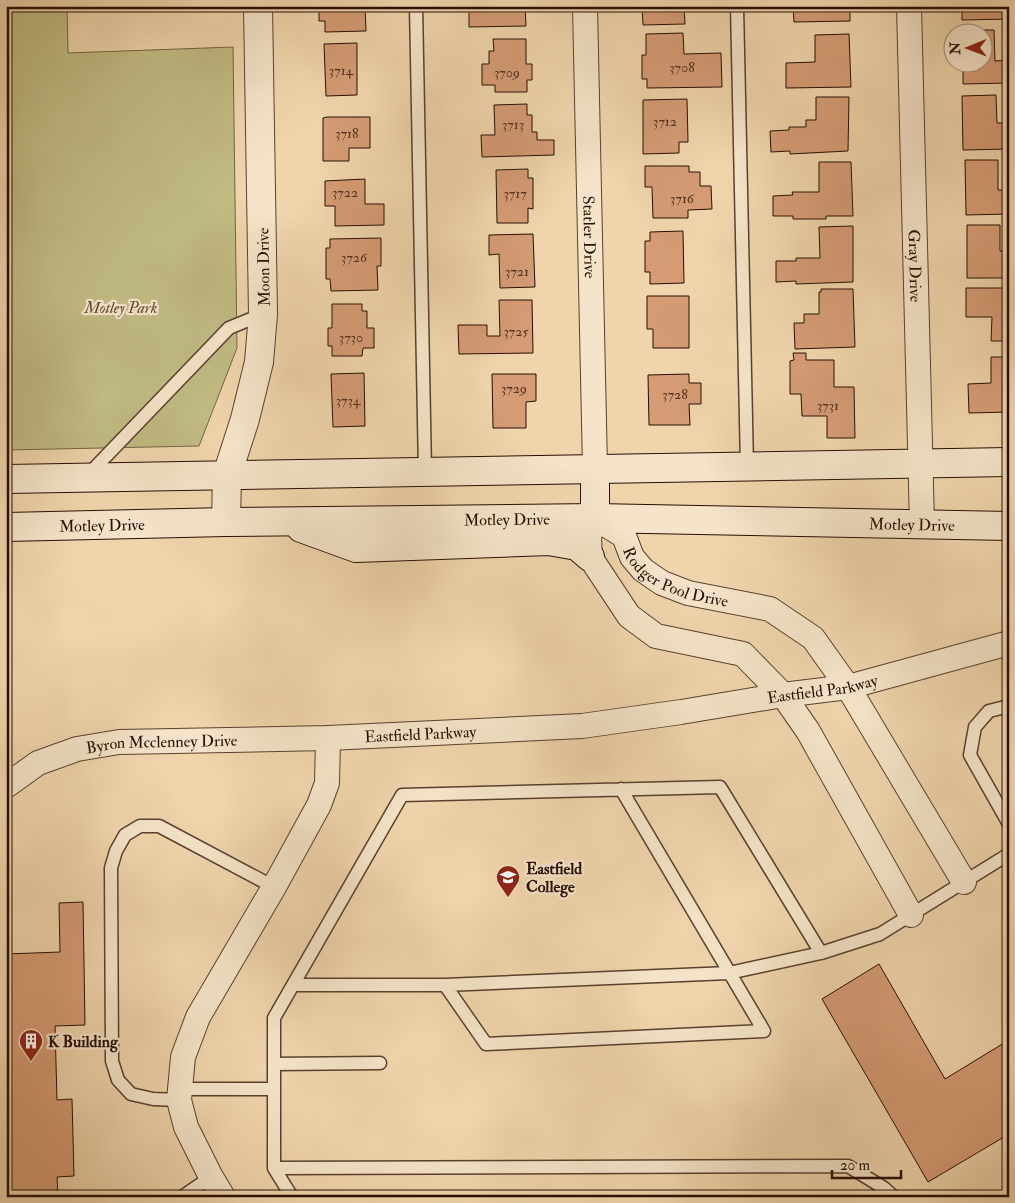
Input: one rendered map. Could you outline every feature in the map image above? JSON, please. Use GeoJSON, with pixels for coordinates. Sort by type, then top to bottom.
{"type":"FeatureCollection","features":[{"type":"Feature","properties":{"kind":"main road","name":"Moon Drive"},"geometry":{"type":"LineString","coordinates":[[226,522],[227,475],[245,419],[259,362],[264,314],[258,6]]}},
{"type":"Feature","properties":{"kind":"main road"},"geometry":{"type":"LineString","coordinates":[[6,479],[1009,462]]}},
{"type":"Feature","properties":{"kind":"main road"},"geometry":{"type":"LineString","coordinates":[[595,468],[595,518]]}},
{"type":"Feature","properties":{"kind":"main road","name":"Motley Drive"},"geometry":{"type":"LineString","coordinates":[[6,527],[226,522],[595,518],[1009,526]]}},
{"type":"Feature","properties":{"kind":"main road"},"geometry":{"type":"LineString","coordinates":[[285,522],[356,548],[549,541],[577,546],[590,557]]}},
{"type":"Feature","properties":{"kind":"street","name":"Statler Drive"},"geometry":{"type":"LineString","coordinates":[[585,6],[595,468]]}},
{"type":"Feature","properties":{"kind":"street","name":"Gray Drive"},"geometry":{"type":"LineString","coordinates":[[910,6],[922,525]]}},
{"type":"Feature","properties":{"kind":"street"},"geometry":{"type":"LineString","coordinates":[[595,518],[589,537],[590,557],[629,616],[656,636],[743,654],[783,695],[808,731],[911,914]]}},
{"type":"Feature","properties":{"kind":"street","name":"Rodger Pool Drive"},"geometry":{"type":"LineString","coordinates":[[595,518],[624,536],[632,557],[643,570],[662,584],[688,593],[770,609],[813,638],[848,688],[964,882]]}},
{"type":"Feature","properties":{"kind":"street","name":"Eastfield Parkway"},"geometry":{"type":"LineString","coordinates":[[328,738],[582,726],[783,695],[848,688],[1009,644]]}},
{"type":"Feature","properties":{"kind":"street"},"geometry":{"type":"LineString","coordinates":[[217,1187],[186,1127],[179,1094],[182,1057],[198,1018],[319,805],[327,783],[328,738]]}},
{"type":"Feature","properties":{"kind":"street","name":"Byron Mcclenney Drive"},"geometry":{"type":"LineString","coordinates":[[6,786],[38,763],[77,749],[119,742],[328,738]]}},
{"type":"Feature","properties":{"kind":"lane"},"geometry":{"type":"LineString","coordinates":[[416,6],[425,471]]}},
{"type":"Feature","properties":{"kind":"lane"},"geometry":{"type":"LineString","coordinates":[[737,6],[747,466]]}},
{"type":"Feature","properties":{"kind":"lane"},"geometry":{"type":"LineString","coordinates":[[86,477],[229,328],[264,314]]}},
{"type":"Feature","properties":{"kind":"lane"},"geometry":{"type":"LineString","coordinates":[[1009,706],[988,711],[975,728],[970,755],[1009,824]]}},
{"type":"Feature","properties":{"kind":"lane"},"geometry":{"type":"LineString","coordinates":[[292,1197],[274,1168],[274,1018],[402,795],[720,787],[821,953]]}},
{"type":"Feature","properties":{"kind":"lane"},"geometry":{"type":"LineString","coordinates":[[445,985],[486,1044],[764,1032],[621,789]]}},
{"type":"Feature","properties":{"kind":"lane"},"geometry":{"type":"LineString","coordinates":[[274,887],[159,826],[140,826],[124,835],[116,851],[111,868],[112,1060],[118,1080],[130,1094],[153,1100],[179,1094],[274,1089]]}},
{"type":"Feature","properties":{"kind":"lane"},"geometry":{"type":"LineString","coordinates":[[293,985],[445,985],[729,973],[821,953],[880,934],[1009,854]]}},
{"type":"Feature","properties":{"kind":"lane"},"geometry":{"type":"LineString","coordinates":[[274,1064],[380,1063]]}},
{"type":"Feature","properties":{"kind":"lane"},"geometry":{"type":"LineString","coordinates":[[274,1168],[848,1166],[881,1192],[894,1197]]}},
{"type":"Feature","properties":{"kind":"lane"},"geometry":{"type":"LineString","coordinates":[[182,1197],[217,1187]]}},
{"type":"Feature","properties":{"kind":"green space","name":"Motley Park"},"geometry":{"type":"Polygon","coordinates":[[[6,6],[67,6],[68,53],[233,47],[237,348],[199,446],[6,450],[6,6]]]}},
{"type":"Feature","properties":{"kind":"building"},"geometry":{"type":"Polygon","coordinates":[[[319,6],[365,6],[366,31],[325,32],[325,21],[319,21],[319,6]]]}},
{"type":"Feature","properties":{"kind":"building"},"geometry":{"type":"Polygon","coordinates":[[[469,6],[525,6],[526,26],[469,27],[469,6]]]}},
{"type":"Feature","properties":{"kind":"building"},"geometry":{"type":"Polygon","coordinates":[[[642,6],[684,6],[685,24],[643,25],[642,6]]]}},
{"type":"Feature","properties":{"kind":"building"},"geometry":{"type":"Polygon","coordinates":[[[793,6],[850,6],[850,21],[794,22],[793,6]]]}},
{"type":"Feature","properties":{"kind":"building"},"geometry":{"type":"Polygon","coordinates":[[[962,6],[1009,6],[1009,19],[962,20],[962,6]]]}},
{"type":"Feature","properties":{"kind":"building"},"geometry":{"type":"Polygon","coordinates":[[[992,30],[994,30],[995,61],[1009,60],[1009,83],[963,84],[963,72],[992,72],[992,30]]]}},
{"type":"Feature","properties":{"kind":"building"},"geometry":{"type":"Polygon","coordinates":[[[683,33],[684,54],[721,53],[722,87],[647,88],[647,79],[642,79],[642,55],[646,55],[646,34],[683,33]]]}},
{"type":"Feature","properties":{"kind":"building"},"geometry":{"type":"Polygon","coordinates":[[[849,34],[851,87],[786,88],[786,63],[815,62],[815,35],[849,34]]]}},
{"type":"Feature","properties":{"kind":"building"},"geometry":{"type":"Polygon","coordinates":[[[493,39],[526,39],[526,64],[532,64],[532,80],[527,80],[527,92],[495,92],[495,85],[482,85],[482,64],[489,64],[489,51],[494,51],[493,39]]]}},
{"type":"Feature","properties":{"kind":"building"},"geometry":{"type":"Polygon","coordinates":[[[357,43],[357,95],[326,96],[324,44],[357,43]]]}},
{"type":"Feature","properties":{"kind":"building"},"geometry":{"type":"Polygon","coordinates":[[[996,95],[997,123],[1009,123],[1009,149],[963,150],[962,96],[996,95]]]}},
{"type":"Feature","properties":{"kind":"building"},"geometry":{"type":"Polygon","coordinates":[[[816,97],[849,97],[848,151],[790,154],[790,151],[771,152],[770,131],[789,130],[789,127],[806,127],[806,120],[816,120],[816,97]]]}},
{"type":"Feature","properties":{"kind":"building"},"geometry":{"type":"Polygon","coordinates":[[[687,99],[688,142],[679,142],[679,153],[643,154],[643,100],[687,99]]]}},
{"type":"Feature","properties":{"kind":"building"},"geometry":{"type":"Polygon","coordinates":[[[527,104],[527,115],[532,115],[532,132],[537,132],[537,140],[554,140],[554,155],[482,157],[481,135],[495,135],[494,105],[527,104]]]}},
{"type":"Feature","properties":{"kind":"building"},"geometry":{"type":"Polygon","coordinates":[[[370,117],[370,148],[349,148],[349,161],[323,161],[323,118],[370,117]]]}},
{"type":"Feature","properties":{"kind":"building"},"geometry":{"type":"Polygon","coordinates":[[[965,160],[998,160],[998,190],[1009,190],[1009,214],[966,215],[965,160]]]}},
{"type":"Feature","properties":{"kind":"building"},"geometry":{"type":"Polygon","coordinates":[[[819,162],[851,162],[853,216],[826,216],[826,219],[793,219],[793,216],[773,216],[773,196],[793,195],[792,192],[819,192],[819,162]]]}},
{"type":"Feature","properties":{"kind":"building"},"geometry":{"type":"Polygon","coordinates":[[[645,166],[689,166],[689,172],[700,172],[700,186],[711,186],[712,209],[688,210],[688,218],[653,218],[652,187],[645,187],[645,166]]]}},
{"type":"Feature","properties":{"kind":"building"},"geometry":{"type":"Polygon","coordinates":[[[528,169],[528,178],[533,178],[533,209],[528,208],[528,223],[497,223],[496,170],[528,169]]]}},
{"type":"Feature","properties":{"kind":"building"},"geometry":{"type":"Polygon","coordinates":[[[365,179],[365,204],[384,204],[384,225],[335,226],[335,206],[325,206],[325,181],[365,179]]]}},
{"type":"Feature","properties":{"kind":"building"},"geometry":{"type":"Polygon","coordinates":[[[967,225],[1000,225],[1000,251],[1009,252],[1009,278],[967,278],[967,225]]]}},
{"type":"Feature","properties":{"kind":"building"},"geometry":{"type":"Polygon","coordinates":[[[853,226],[853,282],[796,284],[796,281],[776,282],[776,261],[796,261],[796,258],[820,258],[819,227],[853,226]]]}},
{"type":"Feature","properties":{"kind":"building"},"geometry":{"type":"Polygon","coordinates":[[[683,231],[684,283],[650,284],[650,272],[645,272],[645,241],[650,241],[650,232],[683,231]]]}},
{"type":"Feature","properties":{"kind":"building"},"geometry":{"type":"Polygon","coordinates":[[[533,234],[535,287],[500,288],[499,254],[489,255],[489,235],[533,234]]]}},
{"type":"Feature","properties":{"kind":"building"},"geometry":{"type":"Polygon","coordinates":[[[381,238],[381,266],[377,266],[378,290],[331,291],[330,279],[326,279],[326,248],[330,248],[330,239],[381,238]]]}},
{"type":"Feature","properties":{"kind":"building"},"geometry":{"type":"Polygon","coordinates":[[[966,288],[1009,288],[1009,341],[991,341],[992,317],[966,317],[966,288]]]}},
{"type":"Feature","properties":{"kind":"building"},"geometry":{"type":"Polygon","coordinates":[[[821,289],[853,289],[855,347],[795,349],[794,323],[804,323],[804,314],[819,314],[819,292],[821,292],[821,289]]]}},
{"type":"Feature","properties":{"kind":"building"},"geometry":{"type":"Polygon","coordinates":[[[647,296],[689,296],[689,348],[653,348],[653,329],[647,329],[647,296]]]}},
{"type":"Feature","properties":{"kind":"building"},"geometry":{"type":"Polygon","coordinates":[[[499,300],[532,300],[533,353],[459,354],[458,325],[487,325],[487,336],[500,336],[499,300]]]}},
{"type":"Feature","properties":{"kind":"building"},"geometry":{"type":"Polygon","coordinates":[[[332,304],[362,304],[362,311],[367,311],[367,328],[374,328],[374,348],[363,348],[362,356],[332,356],[332,346],[328,346],[328,328],[332,328],[332,304]]]}},
{"type":"Feature","properties":{"kind":"building"},"geometry":{"type":"Polygon","coordinates":[[[793,353],[806,353],[806,360],[834,360],[834,387],[854,387],[855,438],[827,438],[827,416],[802,416],[801,394],[790,394],[790,361],[794,360],[793,353]]]}},
{"type":"Feature","properties":{"kind":"building"},"geometry":{"type":"Polygon","coordinates":[[[991,357],[1009,357],[1009,412],[969,413],[968,384],[991,383],[991,357]]]}},
{"type":"Feature","properties":{"kind":"building"},"geometry":{"type":"Polygon","coordinates":[[[364,373],[365,426],[333,427],[331,374],[364,373]]]}},
{"type":"Feature","properties":{"kind":"building"},"geometry":{"type":"Polygon","coordinates":[[[492,374],[536,374],[536,401],[526,402],[526,428],[493,428],[492,374]]]}},
{"type":"Feature","properties":{"kind":"building"},"geometry":{"type":"Polygon","coordinates":[[[689,374],[689,383],[701,383],[701,404],[689,404],[690,425],[649,425],[648,375],[689,374]]]}},
{"type":"Feature","properties":{"kind":"building","name":"K Building"},"geometry":{"type":"Polygon","coordinates":[[[83,902],[85,1025],[55,1026],[57,1100],[72,1099],[74,1176],[57,1177],[58,1195],[6,1197],[6,954],[60,952],[59,903],[83,902]]]}},
{"type":"Feature","properties":{"kind":"building"},"geometry":{"type":"Polygon","coordinates":[[[879,964],[945,1079],[1009,1040],[1009,1134],[928,1182],[822,999],[879,964]]]}},
{"type":"Feature","properties":{"kind":"place","name":"Eastfield College"},"geometry":{"type":"Point","coordinates":[508,898]}},
{"type":"Feature","properties":{"kind":"place","name":"K Building"},"geometry":{"type":"Point","coordinates":[31,1062]}}]}
